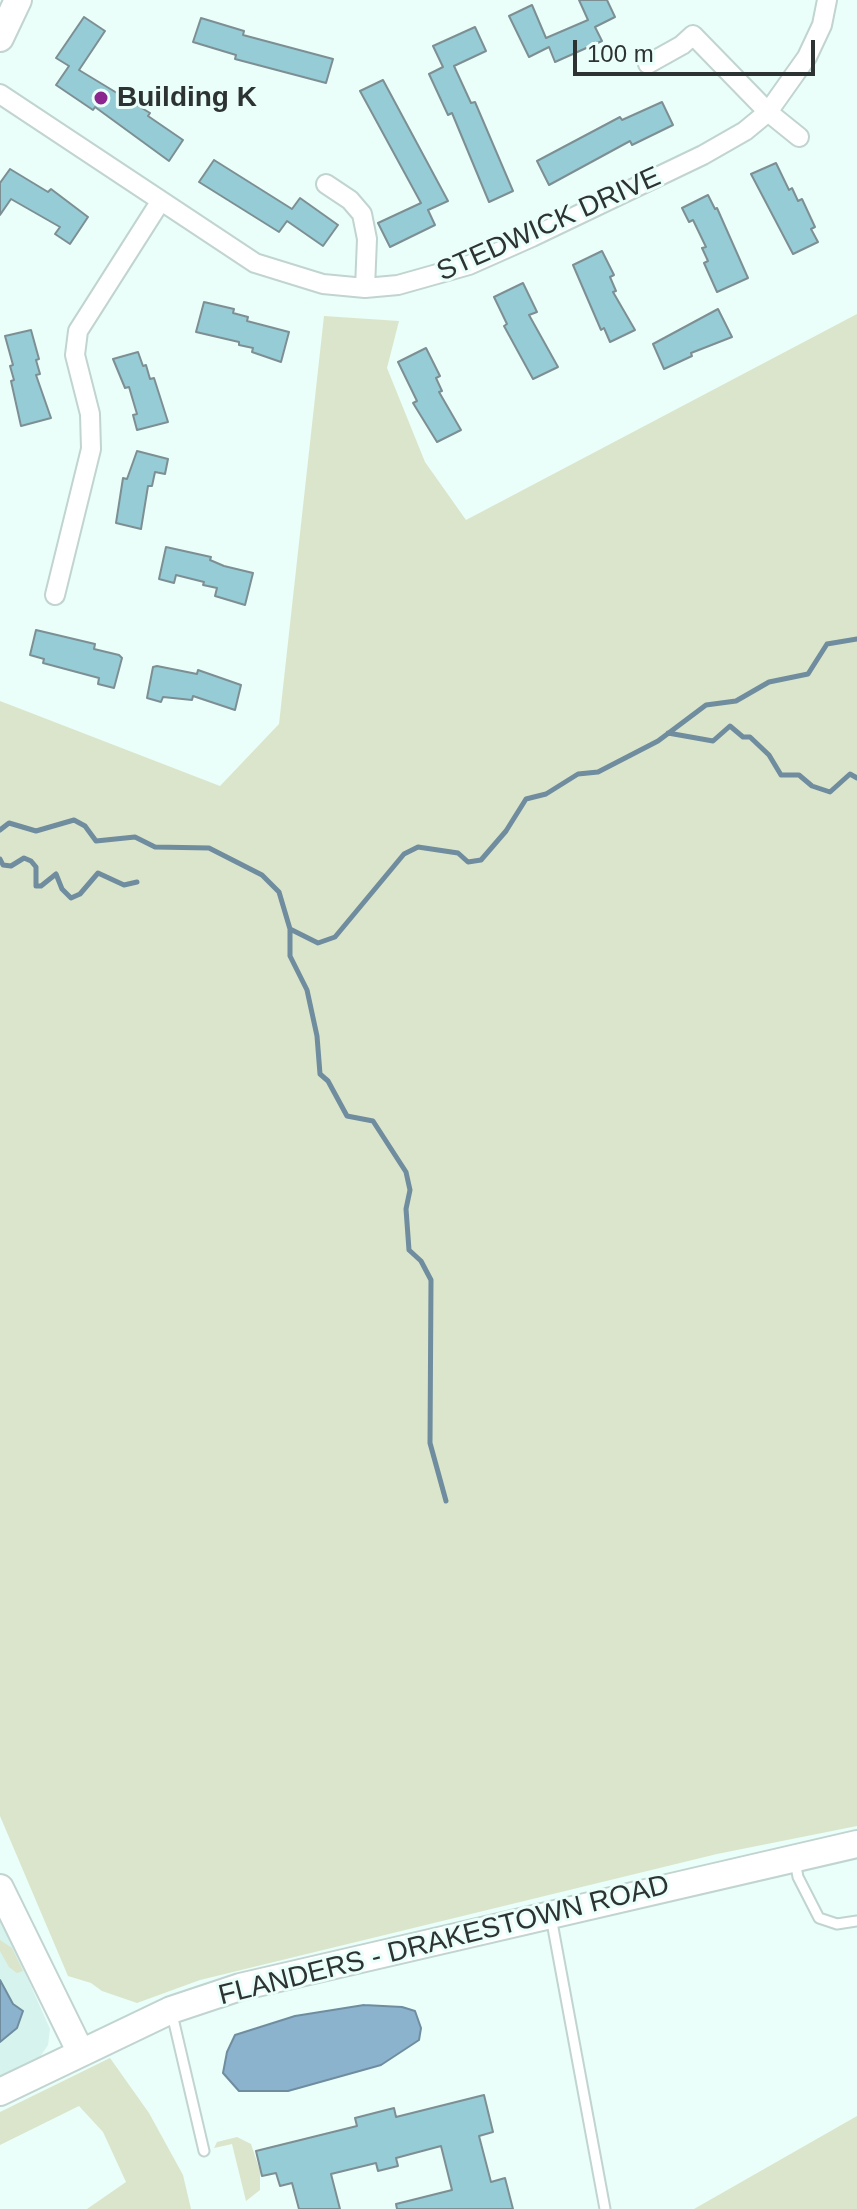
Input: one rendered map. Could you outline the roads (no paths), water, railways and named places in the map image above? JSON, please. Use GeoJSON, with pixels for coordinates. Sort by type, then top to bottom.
{"type":"FeatureCollection","features":[{"type":"Feature","properties":{"kind":"street"},"geometry":{"type":"LineString","coordinates":[[0,38],[18,0]]}},
{"type":"Feature","properties":{"kind":"street","name":"STEDWICK DRIVE"},"geometry":{"type":"LineString","coordinates":[[0,94],[239,255],[271,270],[305,280],[365,288],[427,279],[469,265],[703,155],[768,112],[807,57],[822,25],[827,0]]}},
{"type":"Feature","properties":{"kind":"street"},"geometry":{"type":"LineString","coordinates":[[648,64],[682,45],[693,35],[768,112],[799,137]]}},
{"type":"Feature","properties":{"kind":"street"},"geometry":{"type":"LineString","coordinates":[[326,184],[350,200],[362,214],[367,239],[365,288]]}},
{"type":"Feature","properties":{"kind":"street"},"geometry":{"type":"LineString","coordinates":[[55,595],[91,449],[90,414],[75,355],[78,331],[160,202]]}},
{"type":"Feature","properties":{"kind":"street","name":"FLANDERS - DRAKESTOWN ROAD"},"geometry":{"type":"LineString","coordinates":[[0,2092],[171,2010],[288,1973],[857,1844]]}},
{"type":"Feature","properties":{"kind":"street"},"geometry":{"type":"LineString","coordinates":[[0,1888],[6,1918],[80,2051]]}},
{"type":"Feature","properties":{"kind":"lane"},"geometry":{"type":"LineString","coordinates":[[795,1858],[798,1877],[819,1918],[837,1924],[857,1921]]}},
{"type":"Feature","properties":{"kind":"lane"},"geometry":{"type":"LineString","coordinates":[[550,1914],[605,2209]]}},
{"type":"Feature","properties":{"kind":"lane"},"geometry":{"type":"LineString","coordinates":[[171,2010],[204,2151]]}},
{"type":"Feature","properties":{"kind":"water"},"geometry":{"type":"Polygon","coordinates":[[[0,1980],[13,2004],[23,2011],[17,2028],[0,2042],[0,1980]]]}},
{"type":"Feature","properties":{"kind":"water"},"geometry":{"type":"Polygon","coordinates":[[[364,2005],[402,2007],[415,2011],[421,2028],[419,2040],[381,2065],[288,2091],[239,2091],[223,2073],[227,2052],[235,2035],[295,2016],[364,2005]]]}},
{"type":"Feature","properties":{"kind":"waterway"},"geometry":{"type":"LineString","coordinates":[[0,830],[9,823],[36,831],[74,820],[85,826],[96,841],[135,837],[155,847],[209,848],[262,875],[279,892],[290,929],[318,943],[335,937],[404,854],[418,847],[458,853],[468,862],[481,860],[506,831],[526,799],[546,794],[578,774],[598,772],[658,741],[706,705],[736,701],[769,682],[808,674],[827,644],[857,639]]}},
{"type":"Feature","properties":{"kind":"waterway"},"geometry":{"type":"LineString","coordinates":[[668,733],[713,741],[730,726],[743,737],[750,737],[769,755],[781,775],[799,775],[812,786],[830,792],[850,774],[857,778]]}},
{"type":"Feature","properties":{"kind":"waterway"},"geometry":{"type":"LineString","coordinates":[[0,859],[3,865],[11,866],[24,858],[31,861],[36,867],[36,886],[41,886],[56,874],[62,889],[71,898],[80,894],[98,873],[124,885],[137,882]]}},
{"type":"Feature","properties":{"kind":"waterway"},"geometry":{"type":"LineString","coordinates":[[290,930],[290,956],[307,990],[317,1036],[320,1074],[328,1081],[347,1116],[373,1121],[406,1172],[410,1190],[406,1209],[409,1250],[421,1261],[431,1280],[430,1443],[446,1501]]}},
{"type":"Feature","properties":{"kind":"place","name":"Building K"},"geometry":{"type":"Point","coordinates":[101,98]}}]}
